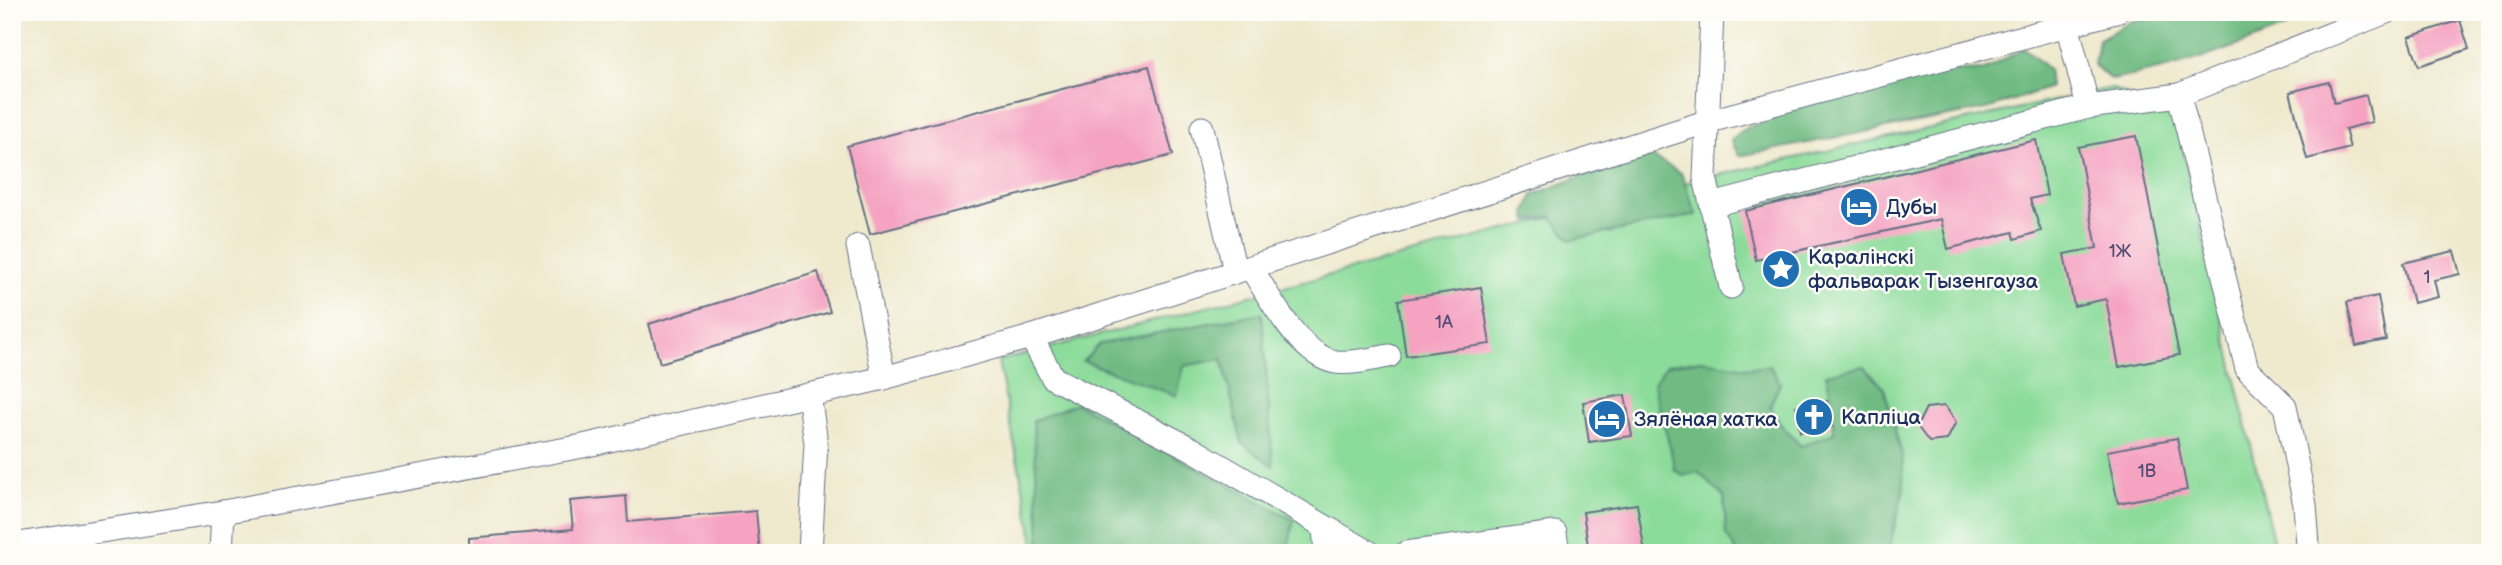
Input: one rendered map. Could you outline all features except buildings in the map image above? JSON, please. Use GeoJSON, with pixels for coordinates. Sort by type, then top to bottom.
{"type":"FeatureCollection","features":[{"type":"Feature","properties":{"kind":"street"},"geometry":{"type":"LineString","coordinates":[[1712,12],[1705,178],[1731,288]]}},
{"type":"Feature","properties":{"kind":"street"},"geometry":{"type":"LineString","coordinates":[[12,545],[223,512],[583,446],[884,378],[1031,337],[1706,122],[2116,12]]}},
{"type":"Feature","properties":{"kind":"street"},"geometry":{"type":"LineString","coordinates":[[1712,205],[2088,107],[2179,95],[2335,22],[2386,12]]}},
{"type":"Feature","properties":{"kind":"street"},"geometry":{"type":"LineString","coordinates":[[2067,24],[2088,107]]}},
{"type":"Feature","properties":{"kind":"street"},"geometry":{"type":"LineString","coordinates":[[2179,95],[2247,369],[2285,407],[2305,505],[2308,545],[2305,553]]}},
{"type":"Feature","properties":{"kind":"street"},"geometry":{"type":"LineString","coordinates":[[1202,128],[1243,270],[1304,343],[1318,355],[1332,361],[1349,362],[1389,356]]}},
{"type":"Feature","properties":{"kind":"street"},"geometry":{"type":"LineString","coordinates":[[858,246],[884,378]]}},
{"type":"Feature","properties":{"kind":"street"},"geometry":{"type":"LineString","coordinates":[[1031,337],[1054,378],[1192,449],[1370,553]]}},
{"type":"Feature","properties":{"kind":"street"},"geometry":{"type":"LineString","coordinates":[[808,395],[816,443],[810,553]]}},
{"type":"Feature","properties":{"kind":"street"},"geometry":{"type":"LineString","coordinates":[[220,553],[223,512]]}},
{"type":"Feature","properties":{"kind":"street"},"geometry":{"type":"LineString","coordinates":[[1324,528],[1326,553]]}},
{"type":"Feature","properties":{"kind":"street"},"geometry":{"type":"LineString","coordinates":[[1406,553],[1555,533],[1558,553]]}},
{"type":"Feature","properties":{"kind":"green space"},"geometry":{"type":"Polygon","coordinates":[[[2210,12],[2290,12],[2286,27],[2179,65],[2111,80],[2094,65],[2098,40],[2132,21],[2210,12]]]}},
{"type":"Feature","properties":{"kind":"green space"},"geometry":{"type":"Polygon","coordinates":[[[2024,48],[2048,69],[2050,87],[1990,108],[1739,156],[1731,140],[1743,130],[1791,108],[1918,73],[1985,70],[2024,48]]]}},
{"type":"Feature","properties":{"kind":"green space","name":"Каралінскі фальварак Тызенгауза"},"geometry":{"type":"Polygon","coordinates":[[[2111,88],[2175,116],[2276,553],[1036,553],[998,361],[1705,178],[2111,88]]]}},
{"type":"Feature","properties":{"kind":"green space"},"geometry":{"type":"Polygon","coordinates":[[[1651,156],[1681,173],[1696,215],[1570,240],[1551,216],[1528,221],[1526,212],[1533,195],[1581,176],[1651,156]]]}},
{"type":"Feature","properties":{"kind":"green space"},"geometry":{"type":"Polygon","coordinates":[[[1262,313],[1273,466],[1242,443],[1222,359],[1184,366],[1177,396],[1083,361],[1100,344],[1262,313]]]}},
{"type":"Feature","properties":{"kind":"green space"},"geometry":{"type":"Polygon","coordinates":[[[1701,360],[1746,368],[1770,366],[1780,383],[1770,406],[1782,426],[1801,446],[1834,433],[1834,408],[1826,374],[1864,366],[1884,388],[1902,455],[1904,488],[1888,553],[1738,553],[1726,535],[1724,497],[1698,472],[1683,476],[1674,469],[1658,404],[1654,382],[1667,365],[1701,360]]]}},
{"type":"Feature","properties":{"kind":"green space"},"geometry":{"type":"Polygon","coordinates":[[[1076,403],[1294,520],[1287,553],[1041,553],[1033,421],[1076,403]]]}},
{"type":"Feature","properties":{"kind":"place","name":"Дубы"},"geometry":{"type":"Point","coordinates":[1859,207]}},
{"type":"Feature","properties":{"kind":"place","name":"Каралінскі фальварак Тызенгауза"},"geometry":{"type":"Point","coordinates":[1781,269]}},
{"type":"Feature","properties":{"kind":"place","name":"Капліца"},"geometry":{"type":"Point","coordinates":[1814,417]}},
{"type":"Feature","properties":{"kind":"place","name":"Зялёная хатка"},"geometry":{"type":"Point","coordinates":[1607,419]}}]}
